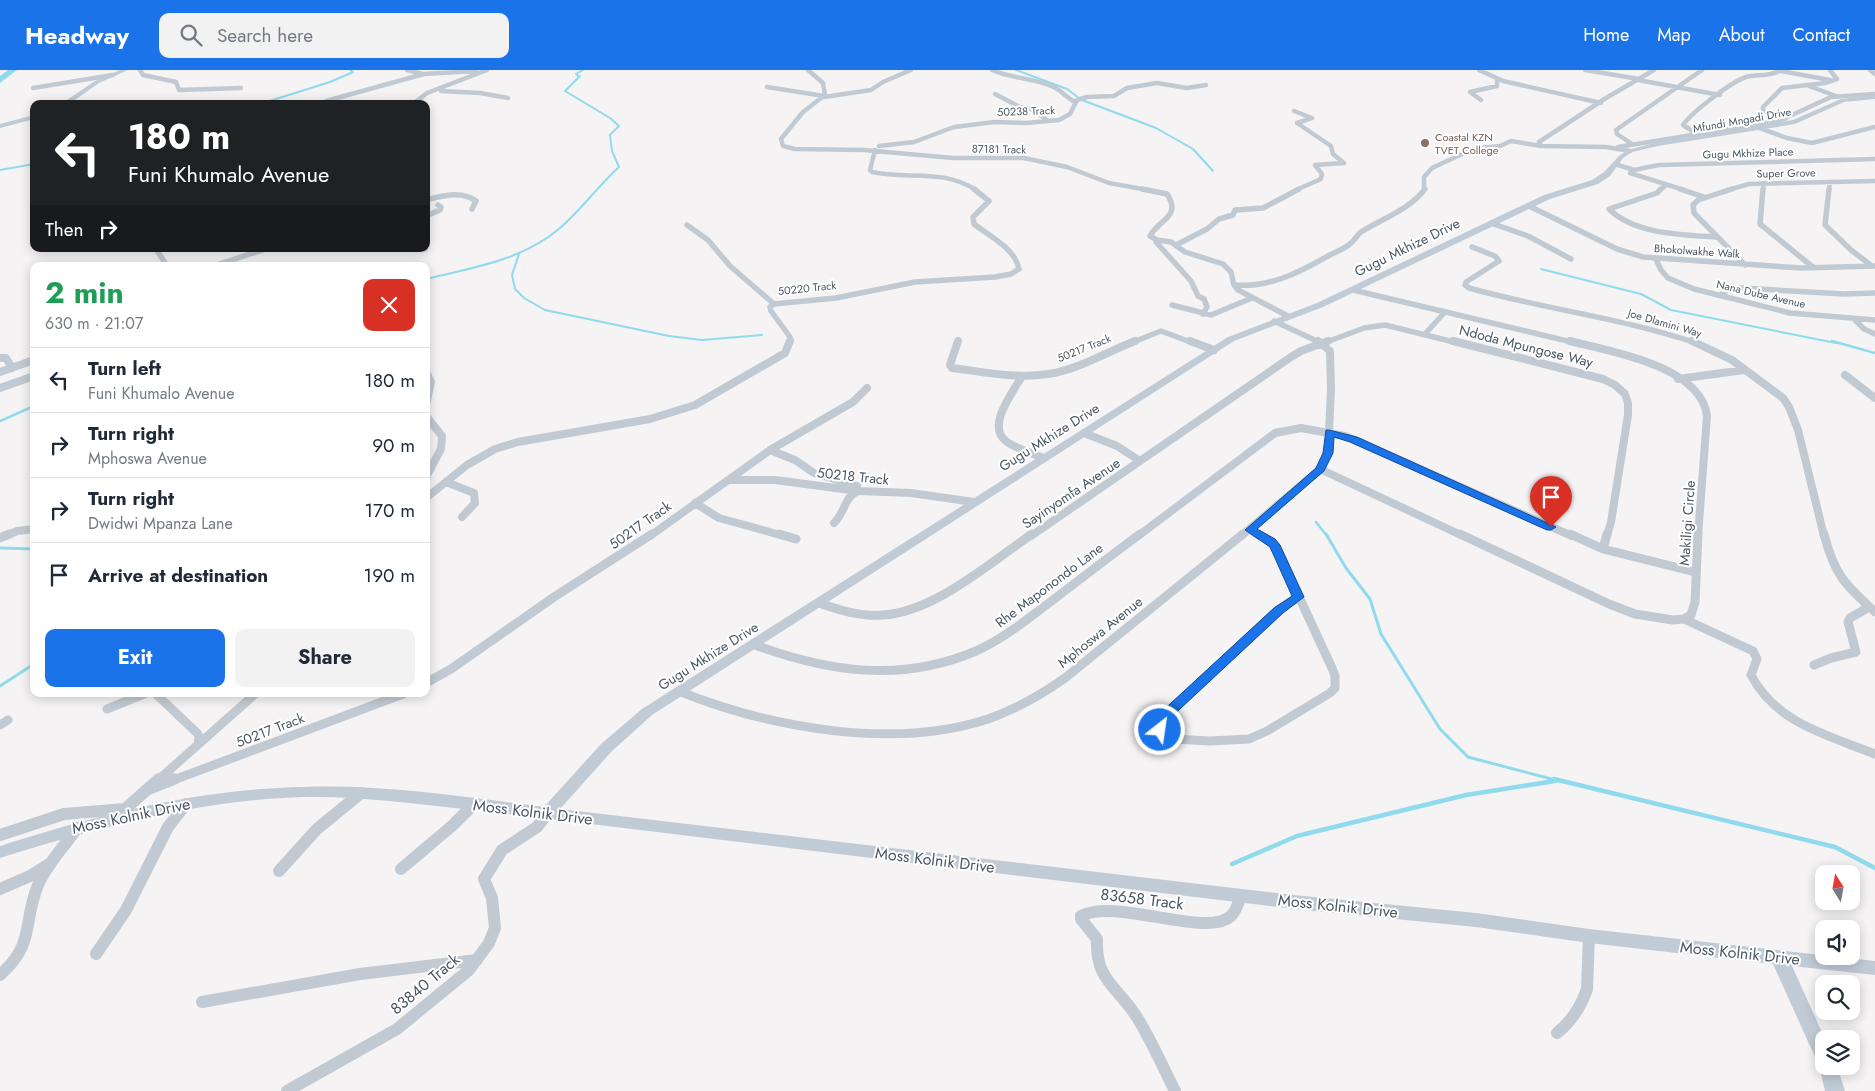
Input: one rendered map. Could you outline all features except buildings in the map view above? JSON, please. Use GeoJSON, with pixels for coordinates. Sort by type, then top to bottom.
{"type":"FeatureCollection","features":[{"type":"Feature","properties":{"kind":"street"},"geometry":{"type":"LineString","coordinates":[[71,100],[125,70]]}},
{"type":"Feature","properties":{"kind":"street"},"geometry":{"type":"LineString","coordinates":[[140,70],[143,75],[176,82],[179,90],[241,88]]}},
{"type":"Feature","properties":{"kind":"street"},"geometry":{"type":"LineString","coordinates":[[407,70],[424,74]]}},
{"type":"Feature","properties":{"kind":"street"},"geometry":{"type":"LineString","coordinates":[[330,100],[424,74],[487,70]]}},
{"type":"Feature","properties":{"kind":"street"},"geometry":{"type":"LineString","coordinates":[[418,100],[436,90],[487,70]]}},
{"type":"Feature","properties":{"kind":"street"},"geometry":{"type":"LineString","coordinates":[[808,70],[822,80],[826,91],[824,96]]}},
{"type":"Feature","properties":{"kind":"street"},"geometry":{"type":"LineString","coordinates":[[767,87],[824,96],[854,94],[871,90],[883,82],[911,70]]}},
{"type":"Feature","properties":{"kind":"street"},"geometry":{"type":"LineString","coordinates":[[992,70],[1004,76],[1057,88],[1075,102],[1087,97],[1114,96],[1127,88],[1157,83],[1187,88],[1206,85]]}},
{"type":"Feature","properties":{"kind":"street"},"geometry":{"type":"LineString","coordinates":[[1479,70],[1497,79],[1601,103]]}},
{"type":"Feature","properties":{"kind":"street"},"geometry":{"type":"LineString","coordinates":[[1585,70],[1720,95]]}},
{"type":"Feature","properties":{"kind":"street"},"geometry":{"type":"LineString","coordinates":[[1607,70],[1613,74]]}},
{"type":"Feature","properties":{"kind":"street"},"geometry":{"type":"LineString","coordinates":[[1541,146],[1539,142],[1654,70]]}},
{"type":"Feature","properties":{"kind":"street"},"geometry":{"type":"LineString","coordinates":[[1632,144],[1617,134],[1616,130],[1702,70]]}},
{"type":"Feature","properties":{"kind":"street"},"geometry":{"type":"LineString","coordinates":[[1830,70],[1837,77],[1834,81]]}},
{"type":"Feature","properties":{"kind":"street"},"geometry":{"type":"LineString","coordinates":[[1870,70],[1875,74]]}},
{"type":"Feature","properties":{"kind":"street"},"geometry":{"type":"LineString","coordinates":[[1698,134],[1683,125],[1685,122],[1742,79],[1781,71],[1834,81]]}},
{"type":"Feature","properties":{"kind":"street"},"geometry":{"type":"LineString","coordinates":[[33,88],[113,75]]}},
{"type":"Feature","properties":{"kind":"street"},"geometry":{"type":"LineString","coordinates":[[1481,100],[1470,92],[1497,86],[1497,79]]}},
{"type":"Feature","properties":{"kind":"street"},"geometry":{"type":"LineString","coordinates":[[1785,119],[1764,111],[1763,107],[1782,88],[1834,81]]}},
{"type":"Feature","properties":{"kind":"street"},"geometry":{"type":"LineString","coordinates":[[1806,85],[1836,96],[1875,95]]}},
{"type":"Feature","properties":{"kind":"street"},"geometry":{"type":"LineString","coordinates":[[436,90],[480,93],[508,98]]}},
{"type":"Feature","properties":{"kind":"street"},"geometry":{"type":"LineString","coordinates":[[995,94],[1020,106],[1034,110],[1048,122]]}},
{"type":"Feature","properties":{"kind":"street","name":"Mfundi Mngadi Drive"},"geometry":{"type":"LineString","coordinates":[[1615,164],[1621,157],[1630,152],[1658,144],[1800,120],[1843,100],[1875,95]]}},
{"type":"Feature","properties":{"kind":"street","name":"87181 Track"},"geometry":{"type":"LineString","coordinates":[[824,96],[803,112],[781,139],[781,144],[795,149],[875,150],[953,158],[1032,159],[1067,167],[1109,183],[1167,194],[1172,201],[1172,210],[1167,219],[1150,234],[1157,240]]}},
{"type":"Feature","properties":{"kind":"street"},"geometry":{"type":"LineString","coordinates":[[1613,148],[1772,123],[1836,96]]}},
{"type":"Feature","properties":{"kind":"street","name":"50238 Track"},"geometry":{"type":"LineString","coordinates":[[864,150],[914,142],[954,127],[995,122],[1048,122],[1062,119],[1070,114],[1075,102]]}},
{"type":"Feature","properties":{"kind":"street"},"geometry":{"type":"LineString","coordinates":[[1176,245],[1219,219],[1233,215],[1235,210],[1263,208],[1275,200],[1321,179],[1322,174],[1315,165],[1317,164],[1344,163],[1333,154],[1331,146],[1297,123],[1312,118],[1294,111]]}},
{"type":"Feature","properties":{"kind":"street"},"geometry":{"type":"LineString","coordinates":[[0,126],[30,118]]}},
{"type":"Feature","properties":{"kind":"street"},"geometry":{"type":"LineString","coordinates":[[1759,128],[1787,138],[1812,143],[1875,126]]}},
{"type":"Feature","properties":{"kind":"street"},"geometry":{"type":"LineString","coordinates":[[1234,286],[1255,287],[1282,279],[1352,243],[1359,233],[1403,209],[1422,193],[1425,189],[1424,177],[1432,168],[1474,148],[1500,146],[1511,141],[1541,146],[1613,148],[1630,152]]}},
{"type":"Feature","properties":{"kind":"street","name":"50220 Track"},"geometry":{"type":"LineString","coordinates":[[430,495],[479,456],[495,448],[518,442],[650,419],[674,413],[702,402],[734,381],[780,358],[788,350],[791,340],[771,311],[770,307],[774,304],[824,300],[915,282],[995,277],[1011,274],[1019,269],[1019,263],[1007,250],[974,224],[972,217],[989,201],[976,189],[964,182],[933,176],[872,172],[870,170],[875,150]]}},
{"type":"Feature","properties":{"kind":"street","name":"Gugu Mkhize Place"},"geometry":{"type":"LineString","coordinates":[[1635,173],[1659,165],[1874,160]]}},
{"type":"Feature","properties":{"kind":"street"},"geometry":{"type":"LineString","coordinates":[[1615,164],[1665,186],[1704,197]]}},
{"type":"Feature","properties":{"kind":"street","name":"Gugu Mkhize Drive"},"geometry":{"type":"LineString","coordinates":[[547,814],[622,730],[974,502],[1238,335],[1353,290],[1547,197],[1595,182],[1607,174],[1615,164]]}},
{"type":"Feature","properties":{"kind":"street","name":"Super Grove"},"geometry":{"type":"LineString","coordinates":[[1704,197],[1749,184],[1875,181]]}},
{"type":"Feature","properties":{"kind":"street"},"geometry":{"type":"LineString","coordinates":[[1830,182],[1826,225],[1857,255],[1874,266]]}},
{"type":"Feature","properties":{"kind":"street"},"geometry":{"type":"LineString","coordinates":[[1764,183],[1760,224],[1814,268]]}},
{"type":"Feature","properties":{"kind":"street"},"geometry":{"type":"LineString","coordinates":[[1665,186],[1657,193],[1609,209],[1616,216],[1659,233],[1716,237]]}},
{"type":"Feature","properties":{"kind":"street"},"geometry":{"type":"LineString","coordinates":[[430,199],[455,195],[471,197],[476,201],[472,209]]}},
{"type":"Feature","properties":{"kind":"street"},"geometry":{"type":"LineString","coordinates":[[1704,197],[1695,202],[1692,210],[1745,265]]}},
{"type":"Feature","properties":{"kind":"street"},"geometry":{"type":"LineString","coordinates":[[430,214],[440,210],[442,207],[438,205]]}},
{"type":"Feature","properties":{"kind":"street","name":"Bhokolwakhe Walk"},"geometry":{"type":"LineString","coordinates":[[1528,206],[1617,249],[1656,259],[1814,268],[1874,266]]}},
{"type":"Feature","properties":{"kind":"street"},"geometry":{"type":"LineString","coordinates":[[1491,223],[1528,236],[1572,259]]}},
{"type":"Feature","properties":{"kind":"street"},"geometry":{"type":"LineString","coordinates":[[686,225],[708,240],[730,266],[774,304]]}},
{"type":"Feature","properties":{"kind":"street"},"geometry":{"type":"LineString","coordinates":[[1203,314],[1207,307],[1204,299],[1198,296],[1191,281],[1156,242],[1157,240],[1171,242],[1186,252],[1223,264],[1231,272],[1234,286],[1238,290],[1288,316]]}},
{"type":"Feature","properties":{"kind":"street","name":"Joe Dlamini Way"},"geometry":{"type":"LineString","coordinates":[[1472,247],[1495,256],[1499,261],[1466,282],[1464,284],[1469,288],[1684,339],[1714,351],[1775,391],[1789,407],[1798,430],[1830,558],[1847,587],[1872,610]]}},
{"type":"Feature","properties":{"kind":"street"},"geometry":{"type":"LineString","coordinates":[[158,252],[166,262]]}},
{"type":"Feature","properties":{"kind":"street"},"geometry":{"type":"LineString","coordinates":[[225,262],[257,252]]}},
{"type":"Feature","properties":{"kind":"street","name":"Nana Dube Avenue"},"geometry":{"type":"LineString","coordinates":[[1656,259],[1664,274],[1674,282],[1720,295],[1790,313],[1855,320],[1875,320]]}},
{"type":"Feature","properties":{"kind":"street"},"geometry":{"type":"LineString","coordinates":[[1720,295],[1728,290],[1747,288],[1844,294],[1875,293]]}},
{"type":"Feature","properties":{"kind":"street","name":"Makiligi Circle"},"geometry":{"type":"LineString","coordinates":[[1353,290],[1631,355],[1649,361],[1697,393],[1706,404],[1704,452],[1695,572],[1695,602],[1691,615],[1684,619]]}},
{"type":"Feature","properties":{"kind":"street"},"geometry":{"type":"LineString","coordinates":[[1172,305],[1203,314],[1215,314],[1252,298]]}},
{"type":"Feature","properties":{"kind":"street"},"geometry":{"type":"LineString","coordinates":[[1425,334],[1445,312]]}},
{"type":"Feature","properties":{"kind":"street"},"geometry":{"type":"LineString","coordinates":[[1855,320],[1864,329],[1875,334]]}},
{"type":"Feature","properties":{"kind":"street"},"geometry":{"type":"LineString","coordinates":[[1274,321],[1322,343]]}},
{"type":"Feature","properties":{"kind":"street","name":"Ndoda Mpungose Way"},"geometry":{"type":"LineString","coordinates":[[1322,343],[1378,325],[1425,334],[1585,372],[1608,381],[1625,394],[1628,402],[1628,415],[1611,522],[1603,549]]}},
{"type":"Feature","properties":{"kind":"street","name":"50217 Track"},"geometry":{"type":"LineString","coordinates":[[955,369],[1022,376],[1049,374],[1075,367],[1102,354],[1161,331],[1214,350]]}},
{"type":"Feature","properties":{"kind":"street"},"geometry":{"type":"LineString","coordinates":[[955,369],[950,365],[958,340]]}},
{"type":"Feature","properties":{"kind":"street","name":"Mphoswa Avenue"},"geometry":{"type":"LineString","coordinates":[[681,692],[702,701],[737,711],[804,727],[850,733],[913,733],[968,723],[1016,708],[1055,686],[1250,530],[1320,469],[1328,453],[1331,356],[1330,351],[1322,343]]}},
{"type":"Feature","properties":{"kind":"street","name":"Sayinyomfa Avenue"},"geometry":{"type":"LineString","coordinates":[[820,602],[849,613],[869,615],[904,613],[921,608],[942,597],[1290,357],[1322,343]]}},
{"type":"Feature","properties":{"kind":"street"},"geometry":{"type":"LineString","coordinates":[[0,358],[6,358],[12,368]]}},
{"type":"Feature","properties":{"kind":"street"},"geometry":{"type":"LineString","coordinates":[[0,372],[30,361]]}},
{"type":"Feature","properties":{"kind":"street"},"geometry":{"type":"LineString","coordinates":[[1678,379],[1744,370]]}},
{"type":"Feature","properties":{"kind":"street"},"geometry":{"type":"LineString","coordinates":[[1845,375],[1875,398]]}},
{"type":"Feature","properties":{"kind":"street"},"geometry":{"type":"LineString","coordinates":[[1022,376],[1005,406],[999,423],[1000,435],[1006,442],[1043,458]]}},
{"type":"Feature","properties":{"kind":"street"},"geometry":{"type":"LineString","coordinates":[[0,388],[30,377]]}},
{"type":"Feature","properties":{"kind":"street","name":"50217 Track"},"geometry":{"type":"LineString","coordinates":[[430,681],[450,669],[554,597],[628,551],[770,450],[844,408],[862,395],[867,388]]}},
{"type":"Feature","properties":{"kind":"street"},"geometry":{"type":"LineString","coordinates":[[430,421],[442,436],[440,449],[430,467]]}},
{"type":"Feature","properties":{"kind":"street","name":"Rhe Maponondo Lane"},"geometry":{"type":"LineString","coordinates":[[755,645],[812,663],[860,671],[887,672],[922,669],[966,656],[987,647],[1007,634],[1275,433],[1296,429],[1329,432],[1354,440],[1603,549],[1695,572]]}},
{"type":"Feature","properties":{"kind":"street"},"geometry":{"type":"LineString","coordinates":[[1084,433],[1117,446],[1140,461]]}},
{"type":"Feature","properties":{"kind":"street"},"geometry":{"type":"LineString","coordinates":[[770,450],[785,455],[814,473],[874,492]]}},
{"type":"Feature","properties":{"kind":"street"},"geometry":{"type":"LineString","coordinates":[[1320,469],[1610,604],[1652,618],[1684,619],[1753,651],[1757,659],[1751,675],[1757,686],[1793,722],[1816,734],[1857,746],[1875,754]]}},
{"type":"Feature","properties":{"kind":"street","name":"50218 Track"},"geometry":{"type":"LineString","coordinates":[[728,480],[775,480],[858,491],[911,494],[974,502]]}},
{"type":"Feature","properties":{"kind":"street"},"geometry":{"type":"LineString","coordinates":[[446,482],[474,493],[475,503],[462,517]]}},
{"type":"Feature","properties":{"kind":"street"},"geometry":{"type":"LineString","coordinates":[[834,523],[840,518],[848,497],[858,491]]}},
{"type":"Feature","properties":{"kind":"street"},"geometry":{"type":"LineString","coordinates":[[695,503],[719,518],[796,539]]}},
{"type":"Feature","properties":{"kind":"street"},"geometry":{"type":"LineString","coordinates":[[0,538],[17,531],[30,529]]}},
{"type":"Feature","properties":{"kind":"street"},"geometry":{"type":"LineString","coordinates":[[1250,530],[1272,542],[1276,547],[1335,676],[1335,688],[1267,732],[1250,738],[1210,741],[1166,737],[1160,730],[1159,724],[1161,719],[1278,610],[1298,597]]}},
{"type":"Feature","properties":{"kind":"street"},"geometry":{"type":"LineString","coordinates":[[1814,665],[1831,658],[1856,652],[1848,622],[1850,618],[1872,610]]}},
{"type":"Feature","properties":{"kind":"street"},"geometry":{"type":"LineString","coordinates":[[107,709],[137,697]]}},
{"type":"Feature","properties":{"kind":"street"},"geometry":{"type":"LineString","coordinates":[[159,697],[197,734],[199,737],[198,744]]}},
{"type":"Feature","properties":{"kind":"street"},"geometry":{"type":"LineString","coordinates":[[0,835],[64,814],[120,813],[251,697]]}},
{"type":"Feature","properties":{"kind":"street","name":"50217 Track"},"geometry":{"type":"LineString","coordinates":[[146,790],[395,697]]}},
{"type":"Feature","properties":{"kind":"street","name":"Moss Kolnik Drive"},"geometry":{"type":"LineString","coordinates":[[0,852],[120,813],[302,792],[361,793],[474,804],[1875,968]]}},
{"type":"Feature","properties":{"kind":"street"},"geometry":{"type":"LineString","coordinates":[[279,871],[307,838],[361,793]]}},
{"type":"Feature","properties":{"kind":"street"},"geometry":{"type":"LineString","coordinates":[[96,954],[126,910],[168,827],[186,804]]}},
{"type":"Feature","properties":{"kind":"street"},"geometry":{"type":"LineString","coordinates":[[401,869],[453,825],[474,804]]}},
{"type":"Feature","properties":{"kind":"street","name":"83840 Track"},"geometry":{"type":"LineString","coordinates":[[287,1091],[397,1029],[460,979],[478,960],[495,928],[492,898],[484,879],[502,850],[537,827],[547,814]]}},
{"type":"Feature","properties":{"kind":"street"},"geometry":{"type":"LineString","coordinates":[[0,975],[19,958],[24,948],[33,899],[38,885],[78,827]]}},
{"type":"Feature","properties":{"kind":"street"},"geometry":{"type":"LineString","coordinates":[[0,889],[30,876],[53,862]]}},
{"type":"Feature","properties":{"kind":"street","name":"83658 Track"},"geometry":{"type":"LineString","coordinates":[[1175,1091],[1137,1017],[1104,975],[1096,957],[1097,939],[1081,919],[1081,916],[1087,910],[1103,909],[1167,919],[1221,921],[1233,914],[1241,895]]}},
{"type":"Feature","properties":{"kind":"street"},"geometry":{"type":"LineString","coordinates":[[1557,1033],[1568,1025],[1586,995],[1589,936]]}},
{"type":"Feature","properties":{"kind":"street"},"geometry":{"type":"LineString","coordinates":[[1779,957],[1815,1037]]}},
{"type":"Feature","properties":{"kind":"street"},"geometry":{"type":"LineString","coordinates":[[202,1002],[360,974],[478,960]]}},
{"type":"Feature","properties":{"kind":"street"},"geometry":{"type":"LineString","coordinates":[[1831,1075],[1835,1091]]}},
{"type":"Feature","properties":{"kind":"waterway"},"geometry":{"type":"LineString","coordinates":[[0,80],[13,70]]}},
{"type":"Feature","properties":{"kind":"waterway"},"geometry":{"type":"LineString","coordinates":[[273,100],[330,82],[353,72],[350,70]]}},
{"type":"Feature","properties":{"kind":"waterway"},"geometry":{"type":"LineString","coordinates":[[578,76],[576,74],[583,70]]}},
{"type":"Feature","properties":{"kind":"waterway"},"geometry":{"type":"LineString","coordinates":[[1016,70],[1067,89],[1079,98]]}},
{"type":"Feature","properties":{"kind":"waterway"},"geometry":{"type":"LineString","coordinates":[[430,278],[496,261],[530,248],[546,239],[568,221],[619,167],[612,151],[610,135],[619,126],[610,118],[565,91],[580,76]]}},
{"type":"Feature","properties":{"kind":"waterway"},"geometry":{"type":"LineString","coordinates":[[1082,100],[1156,128],[1193,149],[1213,171]]}},
{"type":"Feature","properties":{"kind":"waterway"},"geometry":{"type":"LineString","coordinates":[[0,170],[30,165]]}},
{"type":"Feature","properties":{"kind":"waterway"},"geometry":{"type":"LineString","coordinates":[[519,254],[512,275],[515,289],[524,298],[545,310],[669,336],[702,340],[762,335]]}},
{"type":"Feature","properties":{"kind":"waterway"},"geometry":{"type":"LineString","coordinates":[[1541,269],[1641,294],[1671,310],[1836,343]]}},
{"type":"Feature","properties":{"kind":"waterway"},"geometry":{"type":"LineString","coordinates":[[1832,341],[1875,353]]}},
{"type":"Feature","properties":{"kind":"waterway"},"geometry":{"type":"LineString","coordinates":[[0,421],[30,408]]}},
{"type":"Feature","properties":{"kind":"waterway"},"geometry":{"type":"LineString","coordinates":[[1316,522],[1327,536]]}},
{"type":"Feature","properties":{"kind":"waterway"},"geometry":{"type":"LineString","coordinates":[[1326,534],[1346,568],[1370,599],[1381,634],[1440,729],[1468,757],[1559,781]]}},
{"type":"Feature","properties":{"kind":"waterway"},"geometry":{"type":"LineString","coordinates":[[0,548],[30,549]]}},
{"type":"Feature","properties":{"kind":"waterway"},"geometry":{"type":"LineString","coordinates":[[0,686],[30,667]]}},
{"type":"Feature","properties":{"kind":"waterway"},"geometry":{"type":"LineString","coordinates":[[1554,779],[1835,847],[1875,868]]}},
{"type":"Feature","properties":{"kind":"waterway"},"geometry":{"type":"LineString","coordinates":[[1232,864],[1297,836],[1466,795],[1555,781]]}},
{"type":"Feature","properties":{"kind":"place","name":"Coastal KZN TVET College"},"geometry":{"type":"Point","coordinates":[1425,143]}},
{"type":"Feature","properties":{"kind":"route"},"geometry":{"type":"LineString","coordinates":[[1160,730],[1159,724],[1161,719],[1278,610],[1298,597],[1276,547],[1265,537],[1250,530],[1320,469],[1328,453],[1329,432],[1354,440],[1551,527]]}}]}
